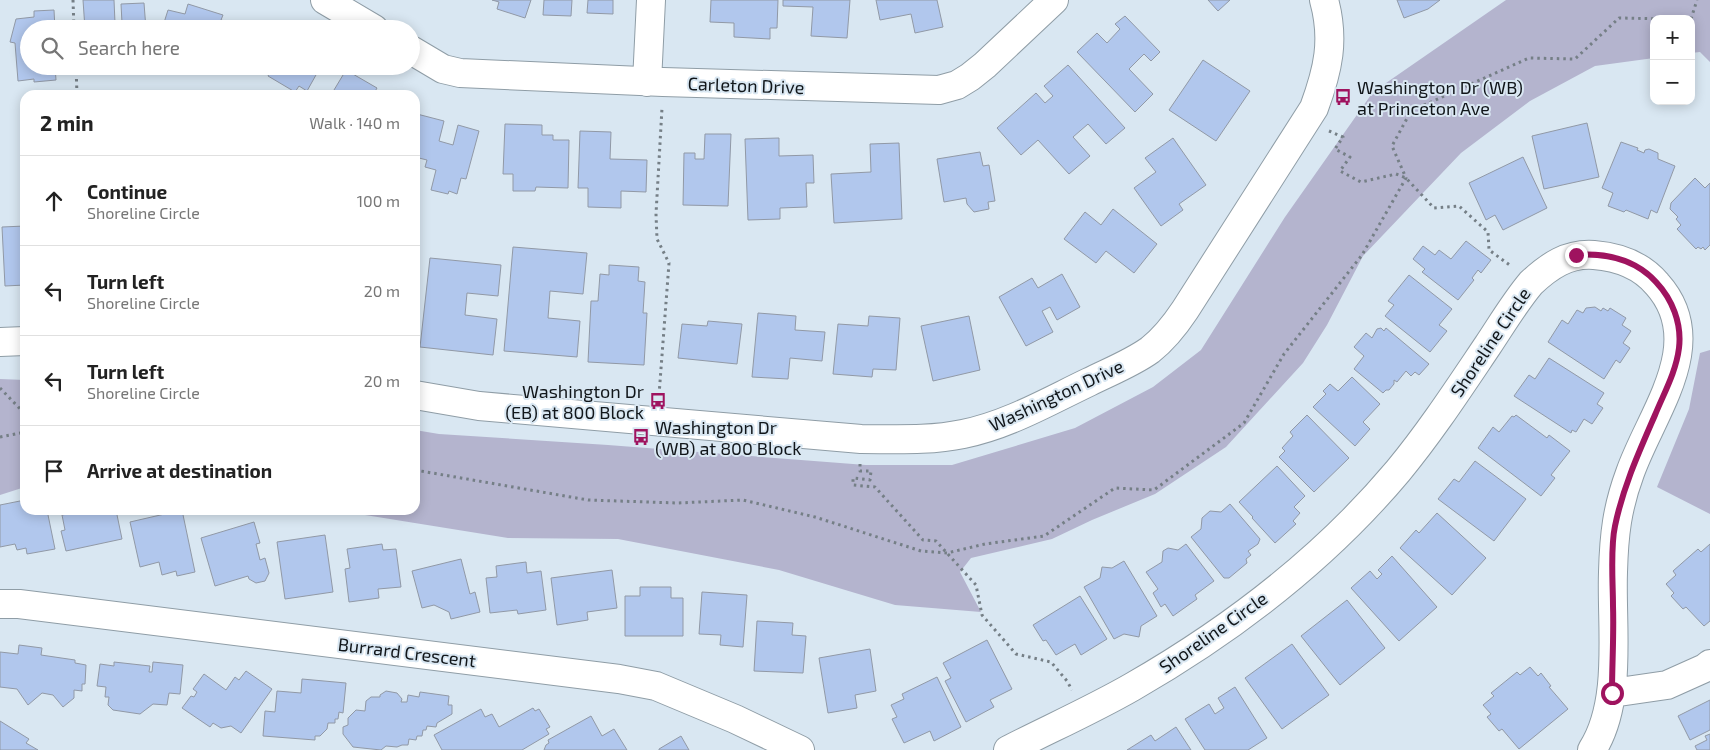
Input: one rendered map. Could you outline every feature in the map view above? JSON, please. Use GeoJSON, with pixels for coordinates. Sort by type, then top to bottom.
{"type":"FeatureCollection","features":[{"type":"Feature","properties":{"kind":"street"},"geometry":{"type":"LineString","coordinates":[[326,0],[359,20]]}},
{"type":"Feature","properties":{"kind":"street"},"geometry":{"type":"LineString","coordinates":[[647,82],[651,0]]}},
{"type":"Feature","properties":{"kind":"street","name":"Carleton Drive"},"geometry":{"type":"LineString","coordinates":[[420,55],[443,69],[460,73],[647,82],[939,90],[957,85],[970,77],[1054,0]]}},
{"type":"Feature","properties":{"kind":"street","name":"Washington Drive"},"geometry":{"type":"LineString","coordinates":[[420,396],[480,406],[861,439],[908,439],[963,434],[1003,422],[1140,357],[1171,329],[1314,108],[1328,66],[1330,36],[1324,0]]}},
{"type":"Feature","properties":{"kind":"street","name":"Shoreline Circle"},"geometry":{"type":"LineString","coordinates":[[1008,750],[1132,687],[1241,616],[1286,580],[1351,521],[1396,472],[1432,428],[1531,283],[1551,266],[1563,259],[1589,254],[1619,258],[1642,270],[1653,279],[1668,297],[1679,332],[1679,347],[1674,372],[1630,471],[1614,529],[1612,693],[1605,724],[1592,750]]}},
{"type":"Feature","properties":{"kind":"street"},"geometry":{"type":"LineString","coordinates":[[0,342],[20,341]]}},
{"type":"Feature","properties":{"kind":"street","name":"Burrard Crescent"},"geometry":{"type":"LineString","coordinates":[[0,604],[48,608],[619,679],[664,689],[735,719],[800,750]]}},
{"type":"Feature","properties":{"kind":"street"},"geometry":{"type":"LineString","coordinates":[[1612,693],[1666,685],[1710,664]]}},
{"type":"Feature","properties":{"kind":"path"},"geometry":{"type":"LineString","coordinates":[[73,0],[74,20]]}},
{"type":"Feature","properties":{"kind":"path"},"geometry":{"type":"LineString","coordinates":[[1692,15],[1698,0]]}},
{"type":"Feature","properties":{"kind":"path"},"geometry":{"type":"LineString","coordinates":[[1505,261],[1489,250],[1488,232],[1459,206],[1434,208],[1406,178],[1392,146],[1411,111],[1529,58],[1575,59],[1619,18],[1650,19]]}},
{"type":"Feature","properties":{"kind":"path"},"geometry":{"type":"LineString","coordinates":[[76,75],[77,90]]}},
{"type":"Feature","properties":{"kind":"path"},"geometry":{"type":"LineString","coordinates":[[659,386],[669,263],[657,239],[656,214],[661,121]]}},
{"type":"Feature","properties":{"kind":"path"},"geometry":{"type":"LineString","coordinates":[[1335,149],[1350,158],[1340,171],[1361,182],[1396,174],[1406,178]]}},
{"type":"Feature","properties":{"kind":"path"},"geometry":{"type":"LineString","coordinates":[[0,388],[20,409]]}},
{"type":"Feature","properties":{"kind":"path"},"geometry":{"type":"LineString","coordinates":[[0,437],[20,433]]}},
{"type":"Feature","properties":{"kind":"path"},"geometry":{"type":"LineString","coordinates":[[870,480],[853,478],[853,485],[875,487],[923,540],[936,541],[976,585],[982,615],[1016,654],[1051,662],[1067,681]]}},
{"type":"Feature","properties":{"kind":"shaded area"},"geometry":{"type":"Polygon","coordinates":[[[1506,0],[1710,0],[1710,62],[1700,52],[1695,53],[1695,15],[1650,15],[1650,59],[1595,66],[1530,101],[1461,153],[1363,256],[1327,325],[1303,363],[1226,447],[1155,494],[1052,539],[971,558],[960,572],[981,612],[895,605],[779,570],[618,539],[508,538],[365,515],[420,515],[420,431],[439,434],[866,465],[952,465],[1075,428],[1153,387],[1201,350],[1285,217],[1373,92],[1506,0]]]}},
{"type":"Feature","properties":{"kind":"shaded area"},"geometry":{"type":"Polygon","coordinates":[[[1710,350],[1710,514],[1657,487],[1689,409],[1700,353],[1710,350]]]}},
{"type":"Feature","properties":{"kind":"shaded area"},"geometry":{"type":"Polygon","coordinates":[[[0,379],[20,380],[20,489],[0,495],[0,379]]]}},
{"type":"Feature","properties":{"kind":"building"},"geometry":{"type":"Polygon","coordinates":[[[83,0],[114,0],[115,20],[84,20],[83,0]]]}},
{"type":"Feature","properties":{"kind":"building"},"geometry":{"type":"Polygon","coordinates":[[[492,0],[531,0],[525,18],[497,9],[499,2],[492,0]]]}},
{"type":"Feature","properties":{"kind":"building"},"geometry":{"type":"Polygon","coordinates":[[[544,0],[572,0],[571,16],[543,15],[544,0]]]}},
{"type":"Feature","properties":{"kind":"building"},"geometry":{"type":"Polygon","coordinates":[[[588,0],[613,0],[613,14],[587,13],[588,0]]]}},
{"type":"Feature","properties":{"kind":"building"},"geometry":{"type":"Polygon","coordinates":[[[711,0],[778,0],[777,28],[770,28],[770,39],[734,37],[734,23],[710,22],[711,0]]]}},
{"type":"Feature","properties":{"kind":"building"},"geometry":{"type":"Polygon","coordinates":[[[783,0],[850,0],[847,38],[811,36],[813,7],[783,6],[783,0]]]}},
{"type":"Feature","properties":{"kind":"building"},"geometry":{"type":"Polygon","coordinates":[[[876,0],[937,0],[943,27],[915,33],[911,14],[880,20],[876,0]]]}},
{"type":"Feature","properties":{"kind":"building"},"geometry":{"type":"Polygon","coordinates":[[[1208,0],[1230,0],[1218,11],[1208,0]]]}},
{"type":"Feature","properties":{"kind":"building"},"geometry":{"type":"Polygon","coordinates":[[[1397,0],[1440,0],[1428,9],[1404,18],[1397,0]]]}},
{"type":"Feature","properties":{"kind":"building"},"geometry":{"type":"Polygon","coordinates":[[[144,3],[145,20],[122,20],[121,4],[144,3]]]}},
{"type":"Feature","properties":{"kind":"building"},"geometry":{"type":"Polygon","coordinates":[[[188,4],[223,15],[221,20],[165,20],[168,10],[185,14],[188,4]]]}},
{"type":"Feature","properties":{"kind":"building"},"geometry":{"type":"Polygon","coordinates":[[[54,10],[55,20],[20,20],[20,75],[56,75],[56,80],[34,82],[34,79],[18,81],[15,43],[10,42],[16,19],[34,17],[34,11],[54,10]]]}},
{"type":"Feature","properties":{"kind":"building"},"geometry":{"type":"Polygon","coordinates":[[[1125,16],[1160,52],[1151,61],[1144,54],[1129,69],[1153,94],[1135,112],[1077,52],[1097,33],[1107,43],[1120,29],[1115,24],[1125,16]]]}},
{"type":"Feature","properties":{"kind":"building"},"geometry":{"type":"Polygon","coordinates":[[[1203,60],[1250,91],[1216,141],[1169,110],[1203,60]]]}},
{"type":"Feature","properties":{"kind":"building"},"geometry":{"type":"Polygon","coordinates":[[[1068,65],[1125,128],[1106,144],[1088,124],[1073,137],[1090,156],[1069,174],[1038,140],[1021,155],[997,128],[1036,93],[1045,103],[1053,96],[1044,86],[1068,65]]]}},
{"type":"Feature","properties":{"kind":"building"},"geometry":{"type":"Polygon","coordinates":[[[316,75],[308,90],[299,86],[296,90],[292,90],[268,76],[316,75]]]}},
{"type":"Feature","properties":{"kind":"building"},"geometry":{"type":"Polygon","coordinates":[[[343,75],[355,75],[377,88],[376,90],[334,90],[343,75]]]}},
{"type":"Feature","properties":{"kind":"building"},"geometry":{"type":"Polygon","coordinates":[[[420,115],[444,121],[439,141],[453,145],[458,125],[479,131],[466,179],[461,178],[457,194],[449,191],[448,194],[431,190],[436,170],[425,167],[427,160],[420,158],[420,115]]]}},
{"type":"Feature","properties":{"kind":"building"},"geometry":{"type":"Polygon","coordinates":[[[1587,123],[1599,177],[1544,189],[1532,136],[1587,123]]]}},
{"type":"Feature","properties":{"kind":"building"},"geometry":{"type":"Polygon","coordinates":[[[505,124],[542,125],[542,135],[553,135],[553,140],[569,140],[568,188],[536,187],[535,191],[513,191],[513,174],[503,174],[505,124]]]}},
{"type":"Feature","properties":{"kind":"building"},"geometry":{"type":"Polygon","coordinates":[[[580,131],[611,132],[610,159],[647,160],[646,192],[621,191],[621,208],[588,207],[588,188],[578,188],[580,131]]]}},
{"type":"Feature","properties":{"kind":"building"},"geometry":{"type":"Polygon","coordinates":[[[705,134],[731,134],[728,206],[683,205],[684,153],[695,153],[695,159],[704,159],[705,134]]]}},
{"type":"Feature","properties":{"kind":"building"},"geometry":{"type":"Polygon","coordinates":[[[779,138],[779,156],[813,155],[814,183],[806,183],[807,207],[780,208],[780,219],[748,220],[745,139],[779,138]]]}},
{"type":"Feature","properties":{"kind":"building"},"geometry":{"type":"Polygon","coordinates":[[[1173,138],[1206,185],[1179,204],[1183,210],[1161,226],[1134,188],[1156,172],[1145,158],[1173,138]]]}},
{"type":"Feature","properties":{"kind":"building"},"geometry":{"type":"Polygon","coordinates":[[[1621,142],[1638,148],[1637,150],[1644,153],[1645,150],[1649,149],[1658,153],[1658,159],[1675,166],[1657,213],[1651,210],[1648,219],[1626,210],[1624,212],[1608,206],[1613,193],[1602,188],[1621,142]]]}},
{"type":"Feature","properties":{"kind":"building"},"geometry":{"type":"Polygon","coordinates":[[[899,143],[902,219],[834,223],[831,174],[871,172],[870,144],[899,143]]]}},
{"type":"Feature","properties":{"kind":"building"},"geometry":{"type":"Polygon","coordinates":[[[980,152],[983,166],[989,165],[995,201],[988,202],[989,209],[974,212],[967,204],[966,198],[944,202],[937,159],[980,152]]]}},
{"type":"Feature","properties":{"kind":"building"},"geometry":{"type":"Polygon","coordinates":[[[1523,157],[1547,208],[1503,230],[1495,215],[1486,220],[1469,183],[1523,157]]]}},
{"type":"Feature","properties":{"kind":"building"},"geometry":{"type":"Polygon","coordinates":[[[1695,178],[1705,188],[1710,183],[1710,245],[1705,250],[1703,247],[1696,249],[1677,229],[1681,225],[1676,219],[1678,217],[1670,209],[1671,203],[1695,178]]]}},
{"type":"Feature","properties":{"kind":"building"},"geometry":{"type":"Polygon","coordinates":[[[1113,209],[1157,244],[1134,273],[1106,251],[1096,263],[1064,239],[1085,212],[1101,225],[1113,209]]]}},
{"type":"Feature","properties":{"kind":"building"},"geometry":{"type":"Polygon","coordinates":[[[20,226],[20,285],[5,286],[2,227],[20,226]]]}},
{"type":"Feature","properties":{"kind":"building"},"geometry":{"type":"Polygon","coordinates":[[[1466,241],[1491,260],[1481,273],[1478,270],[1472,278],[1474,280],[1458,300],[1422,272],[1425,269],[1413,259],[1423,246],[1435,255],[1439,250],[1451,259],[1466,241]]]}},
{"type":"Feature","properties":{"kind":"building"},"geometry":{"type":"Polygon","coordinates":[[[513,247],[587,253],[583,294],[550,291],[548,318],[580,321],[577,357],[504,351],[513,247]]]}},
{"type":"Feature","properties":{"kind":"building"},"geometry":{"type":"Polygon","coordinates":[[[430,258],[501,265],[498,296],[467,293],[465,315],[497,319],[493,355],[420,347],[430,258]]]}},
{"type":"Feature","properties":{"kind":"building"},"geometry":{"type":"Polygon","coordinates":[[[609,265],[639,267],[638,281],[645,282],[643,313],[647,313],[644,365],[588,362],[591,301],[598,301],[600,274],[609,275],[609,265]]]}},
{"type":"Feature","properties":{"kind":"building"},"geometry":{"type":"Polygon","coordinates":[[[1062,274],[1080,307],[1057,320],[1050,307],[1042,311],[1053,332],[1026,346],[999,297],[1032,278],[1038,288],[1062,274]]]}},
{"type":"Feature","properties":{"kind":"building"},"geometry":{"type":"Polygon","coordinates":[[[1409,275],[1452,309],[1439,325],[1447,331],[1430,352],[1385,316],[1394,305],[1388,301],[1409,275]]]}},
{"type":"Feature","properties":{"kind":"building"},"geometry":{"type":"Polygon","coordinates":[[[1595,307],[1601,311],[1603,308],[1608,311],[1610,308],[1626,318],[1622,325],[1631,331],[1623,343],[1630,348],[1620,363],[1616,360],[1604,379],[1548,342],[1562,320],[1568,324],[1577,310],[1583,313],[1586,308],[1595,307]]]}},
{"type":"Feature","properties":{"kind":"building"},"geometry":{"type":"Polygon","coordinates":[[[758,313],[796,316],[795,330],[825,332],[822,361],[790,358],[788,379],[752,377],[758,313]]]}},
{"type":"Feature","properties":{"kind":"building"},"geometry":{"type":"Polygon","coordinates":[[[869,316],[900,318],[896,370],[873,369],[872,377],[833,374],[838,324],[868,326],[869,316]]]}},
{"type":"Feature","properties":{"kind":"building"},"geometry":{"type":"Polygon","coordinates":[[[969,316],[980,370],[933,381],[921,326],[969,316]]]}},
{"type":"Feature","properties":{"kind":"building"},"geometry":{"type":"Polygon","coordinates":[[[708,321],[742,324],[737,364],[678,358],[682,324],[707,326],[708,321]]]}},
{"type":"Feature","properties":{"kind":"building"},"geometry":{"type":"Polygon","coordinates":[[[1381,328],[1384,331],[1386,328],[1429,364],[1419,375],[1415,372],[1411,376],[1406,371],[1397,382],[1394,380],[1394,384],[1389,390],[1383,393],[1354,369],[1364,356],[1354,347],[1366,333],[1372,338],[1377,329],[1381,328]]]}},
{"type":"Feature","properties":{"kind":"building"},"geometry":{"type":"Polygon","coordinates":[[[1549,358],[1604,393],[1597,404],[1603,408],[1592,424],[1584,419],[1576,432],[1572,430],[1571,433],[1514,396],[1529,375],[1535,379],[1549,358]]]}},
{"type":"Feature","properties":{"kind":"building"},"geometry":{"type":"Polygon","coordinates":[[[1352,377],[1380,404],[1363,422],[1370,429],[1355,446],[1313,407],[1326,394],[1323,391],[1330,384],[1338,391],[1352,377]]]}},
{"type":"Feature","properties":{"kind":"building"},"geometry":{"type":"Polygon","coordinates":[[[1307,415],[1349,458],[1314,492],[1279,457],[1285,451],[1282,448],[1293,436],[1290,432],[1307,415]]]}},
{"type":"Feature","properties":{"kind":"building"},"geometry":{"type":"Polygon","coordinates":[[[1516,415],[1547,438],[1549,435],[1570,451],[1551,475],[1555,478],[1541,496],[1478,448],[1493,427],[1499,432],[1512,416],[1516,415]]]}},
{"type":"Feature","properties":{"kind":"building"},"geometry":{"type":"Polygon","coordinates":[[[1475,461],[1526,499],[1494,541],[1438,499],[1454,479],[1459,482],[1475,461]]]}},
{"type":"Feature","properties":{"kind":"building"},"geometry":{"type":"Polygon","coordinates":[[[1277,466],[1305,496],[1294,507],[1300,513],[1293,521],[1296,524],[1275,543],[1239,502],[1277,466]]]}},
{"type":"Feature","properties":{"kind":"building"},"geometry":{"type":"Polygon","coordinates":[[[20,501],[20,515],[48,515],[55,549],[27,554],[26,548],[17,550],[15,544],[0,547],[0,505],[20,501]]]}},
{"type":"Feature","properties":{"kind":"building"},"geometry":{"type":"Polygon","coordinates":[[[1230,504],[1260,539],[1258,544],[1248,551],[1251,555],[1246,559],[1247,563],[1229,578],[1224,578],[1191,537],[1201,529],[1202,518],[1210,511],[1221,512],[1230,504]]]}},
{"type":"Feature","properties":{"kind":"building"},"geometry":{"type":"Polygon","coordinates":[[[1437,513],[1486,558],[1452,595],[1400,548],[1416,530],[1419,533],[1437,513]]]}},
{"type":"Feature","properties":{"kind":"building"},"geometry":{"type":"Polygon","coordinates":[[[62,515],[117,515],[122,539],[66,551],[61,531],[65,530],[62,515]]]}},
{"type":"Feature","properties":{"kind":"building"},"geometry":{"type":"Polygon","coordinates":[[[160,515],[183,515],[195,572],[177,576],[176,571],[162,575],[159,562],[140,567],[130,522],[160,515]]]}},
{"type":"Feature","properties":{"kind":"building"},"geometry":{"type":"Polygon","coordinates":[[[254,522],[260,543],[256,544],[260,560],[265,558],[269,573],[265,581],[256,583],[249,579],[248,576],[215,586],[201,538],[254,522]]]}},
{"type":"Feature","properties":{"kind":"building"},"geometry":{"type":"Polygon","coordinates":[[[325,535],[333,592],[285,599],[277,542],[325,535]]]}},
{"type":"Feature","properties":{"kind":"building"},"geometry":{"type":"Polygon","coordinates":[[[382,544],[383,550],[396,549],[401,587],[378,589],[379,598],[349,602],[345,569],[350,568],[347,549],[382,544]]]}},
{"type":"Feature","properties":{"kind":"building"},"geometry":{"type":"Polygon","coordinates":[[[1186,544],[1214,581],[1195,595],[1197,599],[1173,616],[1165,604],[1161,607],[1153,593],[1158,589],[1146,572],[1162,562],[1163,551],[1168,548],[1178,550],[1186,544]]]}},
{"type":"Feature","properties":{"kind":"building"},"geometry":{"type":"Polygon","coordinates":[[[1710,544],[1710,621],[1704,626],[1686,607],[1683,609],[1671,596],[1674,593],[1666,584],[1676,575],[1673,571],[1698,549],[1701,552],[1710,544]]]}},
{"type":"Feature","properties":{"kind":"building"},"geometry":{"type":"Polygon","coordinates":[[[1392,556],[1437,607],[1399,641],[1351,588],[1370,571],[1377,579],[1382,574],[1378,570],[1392,556]]]}},
{"type":"Feature","properties":{"kind":"building"},"geometry":{"type":"Polygon","coordinates":[[[461,559],[470,594],[475,592],[480,612],[451,619],[449,612],[434,605],[422,608],[412,571],[461,559]]]}},
{"type":"Feature","properties":{"kind":"building"},"geometry":{"type":"Polygon","coordinates":[[[1124,561],[1157,616],[1141,626],[1139,637],[1124,634],[1114,639],[1084,587],[1100,578],[1102,567],[1112,568],[1124,561]]]}},
{"type":"Feature","properties":{"kind":"building"},"geometry":{"type":"Polygon","coordinates":[[[526,562],[527,573],[541,571],[546,610],[518,614],[517,610],[490,613],[486,578],[497,577],[496,566],[526,562]]]}},
{"type":"Feature","properties":{"kind":"building"},"geometry":{"type":"Polygon","coordinates":[[[612,570],[617,608],[587,612],[588,620],[557,625],[551,578],[612,570]]]}},
{"type":"Feature","properties":{"kind":"building"},"geometry":{"type":"Polygon","coordinates":[[[640,587],[671,587],[671,598],[683,598],[683,636],[625,636],[625,596],[640,596],[640,587]]]}},
{"type":"Feature","properties":{"kind":"building"},"geometry":{"type":"Polygon","coordinates":[[[702,592],[747,595],[743,647],[720,645],[721,635],[699,634],[702,592]]]}},
{"type":"Feature","properties":{"kind":"building"},"geometry":{"type":"Polygon","coordinates":[[[1080,596],[1107,639],[1081,655],[1075,644],[1056,655],[1046,640],[1043,641],[1033,625],[1080,596]]]}},
{"type":"Feature","properties":{"kind":"building"},"geometry":{"type":"Polygon","coordinates":[[[1347,600],[1385,648],[1340,685],[1301,636],[1347,600]]]}},
{"type":"Feature","properties":{"kind":"building"},"geometry":{"type":"Polygon","coordinates":[[[757,621],[793,623],[792,635],[806,636],[803,673],[754,671],[757,621]]]}},
{"type":"Feature","properties":{"kind":"building"},"geometry":{"type":"Polygon","coordinates":[[[987,640],[1012,689],[990,700],[994,707],[966,722],[945,681],[951,678],[943,663],[987,640]]]}},
{"type":"Feature","properties":{"kind":"building"},"geometry":{"type":"Polygon","coordinates":[[[1292,644],[1329,695],[1282,729],[1245,678],[1292,644]]]}},
{"type":"Feature","properties":{"kind":"building"},"geometry":{"type":"Polygon","coordinates":[[[19,645],[42,648],[41,655],[75,660],[75,663],[86,665],[85,684],[82,684],[82,691],[74,690],[74,698],[63,707],[53,695],[42,693],[28,705],[17,689],[0,687],[0,652],[18,654],[19,645]]]}},
{"type":"Feature","properties":{"kind":"building"},"geometry":{"type":"Polygon","coordinates":[[[870,649],[876,691],[855,695],[857,708],[828,713],[819,658],[870,649]]]}},
{"type":"Feature","properties":{"kind":"building"},"geometry":{"type":"Polygon","coordinates":[[[114,662],[150,666],[149,672],[152,672],[153,662],[183,665],[180,694],[169,693],[167,705],[153,704],[140,714],[113,710],[108,705],[109,697],[105,697],[106,687],[97,686],[100,664],[114,666],[114,662]]]}},
{"type":"Feature","properties":{"kind":"building"},"geometry":{"type":"Polygon","coordinates":[[[1530,667],[1538,676],[1541,673],[1551,686],[1549,687],[1568,709],[1519,749],[1502,729],[1499,731],[1487,717],[1491,714],[1483,705],[1494,696],[1491,693],[1517,672],[1520,675],[1530,667]]]}},
{"type":"Feature","properties":{"kind":"building"},"geometry":{"type":"Polygon","coordinates":[[[246,671],[272,689],[241,733],[231,726],[221,728],[213,723],[210,727],[182,708],[191,696],[194,697],[197,692],[193,689],[204,674],[226,690],[235,677],[239,680],[246,671]]]}},
{"type":"Feature","properties":{"kind":"building"},"geometry":{"type":"Polygon","coordinates":[[[937,677],[961,727],[934,741],[930,731],[904,743],[892,719],[897,717],[891,705],[904,699],[902,694],[937,677]]]}},
{"type":"Feature","properties":{"kind":"building"},"geometry":{"type":"Polygon","coordinates":[[[302,679],[346,683],[343,713],[339,712],[335,723],[328,723],[327,729],[320,736],[315,736],[315,740],[263,736],[265,711],[275,712],[277,691],[301,693],[302,679]]]}},
{"type":"Feature","properties":{"kind":"building"},"geometry":{"type":"Polygon","coordinates":[[[1235,687],[1267,738],[1248,750],[1205,750],[1185,719],[1209,704],[1215,714],[1224,708],[1218,698],[1235,687]]]}},
{"type":"Feature","properties":{"kind":"building"},"geometry":{"type":"Polygon","coordinates":[[[386,691],[397,693],[402,699],[401,702],[407,702],[408,695],[419,697],[420,692],[449,696],[448,705],[452,705],[452,714],[437,723],[436,727],[427,726],[426,730],[423,730],[422,736],[417,736],[416,740],[409,739],[408,745],[386,746],[381,750],[353,747],[343,734],[343,727],[348,725],[348,718],[356,710],[365,711],[366,701],[371,697],[380,697],[386,691]]]}},
{"type":"Feature","properties":{"kind":"building"},"geometry":{"type":"Polygon","coordinates":[[[1710,700],[1710,730],[1690,740],[1678,716],[1710,700]]]}},
{"type":"Feature","properties":{"kind":"building"},"geometry":{"type":"Polygon","coordinates":[[[533,708],[535,711],[539,709],[550,727],[546,729],[549,734],[522,750],[442,750],[434,735],[481,709],[485,717],[492,714],[499,727],[533,708]]]}},
{"type":"Feature","properties":{"kind":"building"},"geometry":{"type":"Polygon","coordinates":[[[591,716],[602,736],[614,729],[627,750],[544,750],[549,743],[548,740],[591,716]]]}},
{"type":"Feature","properties":{"kind":"building"},"geometry":{"type":"Polygon","coordinates":[[[0,721],[29,739],[26,743],[38,750],[0,750],[0,721]]]}},
{"type":"Feature","properties":{"kind":"building"},"geometry":{"type":"Polygon","coordinates":[[[1176,727],[1191,750],[1127,750],[1151,735],[1155,741],[1176,727]]]}},
{"type":"Feature","properties":{"kind":"building"},"geometry":{"type":"Polygon","coordinates":[[[1710,734],[1710,750],[1697,750],[1695,746],[1707,740],[1705,736],[1710,734]]]}},
{"type":"Feature","properties":{"kind":"building"},"geometry":{"type":"Polygon","coordinates":[[[681,736],[689,750],[659,750],[659,749],[681,736]]]}},
{"type":"Feature","properties":{"kind":"place","name":"Washington Dr (WB) at Princeton Ave"},"geometry":{"type":"Point","coordinates":[1343,97]}},
{"type":"Feature","properties":{"kind":"place","name":"Washington Dr (EB) at 800 Block"},"geometry":{"type":"Point","coordinates":[658,401]}},
{"type":"Feature","properties":{"kind":"place","name":"Washington Dr (WB) at 800 Block"},"geometry":{"type":"Point","coordinates":[641,437]}},
{"type":"Feature","properties":{"kind":"route"},"geometry":{"type":"LineString","coordinates":[[1576,255],[1589,254],[1619,258],[1642,270],[1653,279],[1668,297],[1679,332],[1679,347],[1674,372],[1630,471],[1614,529],[1612,693]]}}]}
